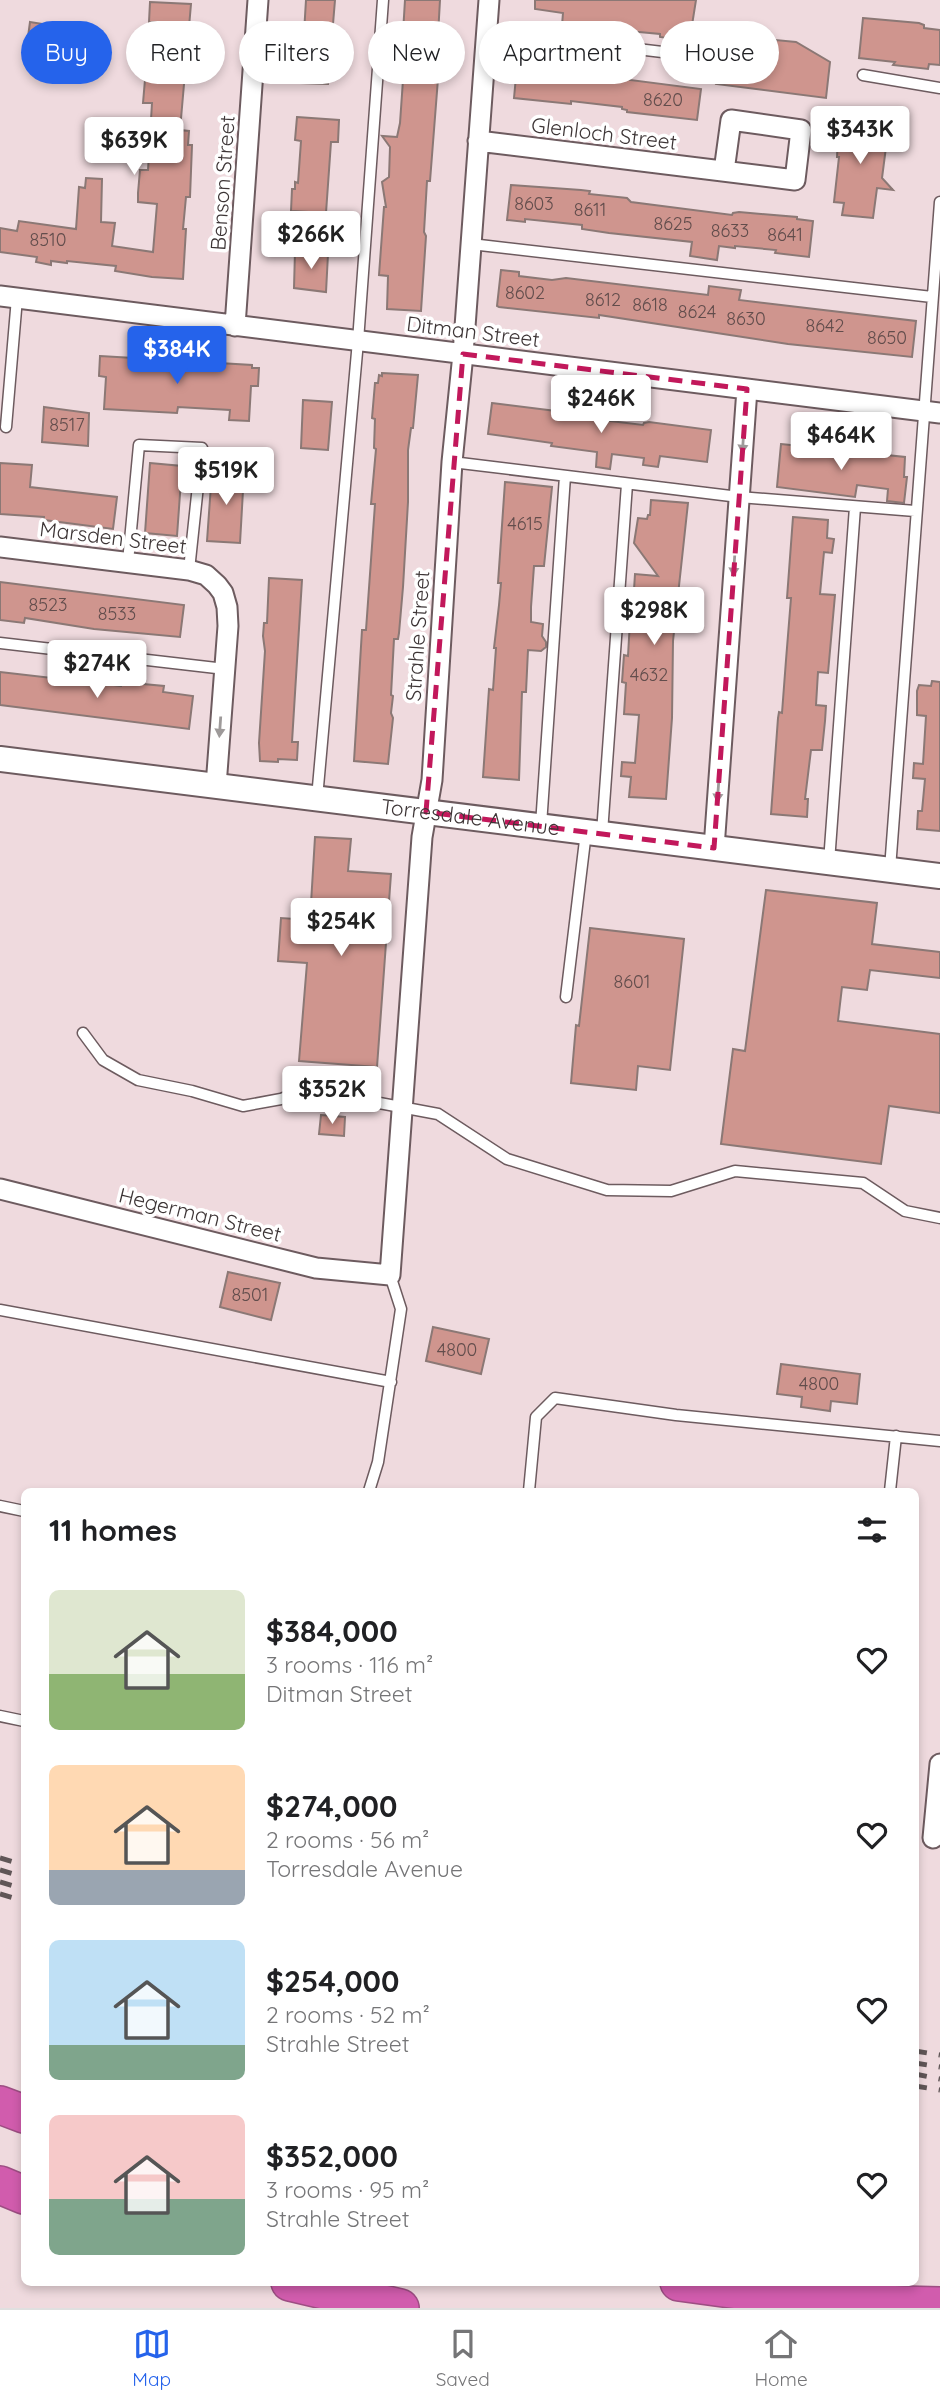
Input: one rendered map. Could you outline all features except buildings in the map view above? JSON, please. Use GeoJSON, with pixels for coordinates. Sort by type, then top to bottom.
{"type":"FeatureCollection","features":[{"type":"Feature","properties":{"kind":"highway"},"geometry":{"type":"LineString","coordinates":[[0,2105],[21,2113]]}},
{"type":"Feature","properties":{"kind":"highway"},"geometry":{"type":"LineString","coordinates":[[0,2185],[21,2194]]}},
{"type":"Feature","properties":{"kind":"highway"},"geometry":{"type":"LineString","coordinates":[[307,2286],[400,2308]]}},
{"type":"Feature","properties":{"kind":"highway"},"geometry":{"type":"LineString","coordinates":[[708,2286],[780,2296],[940,2306]]}},
{"type":"Feature","properties":{"kind":"street","name":"Benson Street"},"geometry":{"type":"LineString","coordinates":[[235,327],[258,0]]}},
{"type":"Feature","properties":{"kind":"street","name":"Strahle Street"},"geometry":{"type":"LineString","coordinates":[[487,21],[489,0]]}},
{"type":"Feature","properties":{"kind":"street","name":"Strahle Street"},"geometry":{"type":"LineString","coordinates":[[390,1275],[422,837],[432,780],[482,84]]}},
{"type":"Feature","properties":{"kind":"street","name":"Glenloch Street"},"geometry":{"type":"LineString","coordinates":[[478,141],[795,180],[801,130],[731,120],[724,171]]}},
{"type":"Feature","properties":{"kind":"street","name":"Ditman Street"},"geometry":{"type":"LineString","coordinates":[[8,297],[932,412]]}},
{"type":"Feature","properties":{"kind":"street"},"geometry":{"type":"LineString","coordinates":[[714,848],[747,389]]}},
{"type":"Feature","properties":{"kind":"street","name":"Marsden Street"},"geometry":{"type":"LineString","coordinates":[[0,547],[189,570],[206,575],[223,593],[227,607],[225,669]]}},
{"type":"Feature","properties":{"kind":"street"},"geometry":{"type":"LineString","coordinates":[[216,786],[225,669]]}},
{"type":"Feature","properties":{"kind":"street","name":"Torresdale Avenue"},"geometry":{"type":"LineString","coordinates":[[0,759],[940,876]]}},
{"type":"Feature","properties":{"kind":"street","name":"Hegerman Street"},"geometry":{"type":"LineString","coordinates":[[0,1189],[316,1268],[390,1275]]}},
{"type":"Feature","properties":{"kind":"street"},"geometry":{"type":"LineString","coordinates":[[933,1838],[940,1764]]}},
{"type":"Feature","properties":{"kind":"lane"},"geometry":{"type":"LineString","coordinates":[[317,799],[358,341],[383,0]]}},
{"type":"Feature","properties":{"kind":"lane"},"geometry":{"type":"LineString","coordinates":[[863,75],[940,88]]}},
{"type":"Feature","properties":{"kind":"lane"},"geometry":{"type":"LineString","coordinates":[[890,870],[915,512],[932,412],[932,297],[940,202]]}},
{"type":"Feature","properties":{"kind":"lane"},"geometry":{"type":"LineString","coordinates":[[471,244],[932,297]]}},
{"type":"Feature","properties":{"kind":"lane"},"geometry":{"type":"LineString","coordinates":[[6,427],[8,297]]}},
{"type":"Feature","properties":{"kind":"lane"},"geometry":{"type":"LineString","coordinates":[[128,562],[139,445],[202,448],[189,570]]}},
{"type":"Feature","properties":{"kind":"lane"},"geometry":{"type":"LineString","coordinates":[[453,462],[739,498],[915,512]]}},
{"type":"Feature","properties":{"kind":"lane"},"geometry":{"type":"LineString","coordinates":[[541,826],[565,476]]}},
{"type":"Feature","properties":{"kind":"lane"},"geometry":{"type":"LineString","coordinates":[[566,997],[594,832],[627,484]]}},
{"type":"Feature","properties":{"kind":"lane"},"geometry":{"type":"LineString","coordinates":[[829,862],[855,507]]}},
{"type":"Feature","properties":{"kind":"lane"},"geometry":{"type":"LineString","coordinates":[[0,643],[225,669]]}},
{"type":"Feature","properties":{"kind":"lane"},"geometry":{"type":"LineString","coordinates":[[83,1033],[103,1060],[138,1080],[192,1091],[243,1107],[281,1099],[305,1089],[341,1090],[374,1101],[438,1114],[507,1158],[607,1190],[671,1191],[735,1171],[748,1172],[863,1183],[905,1211],[940,1218]]}},
{"type":"Feature","properties":{"kind":"lane"},"geometry":{"type":"LineString","coordinates":[[370,1488],[378,1462],[401,1309],[390,1275]]}},
{"type":"Feature","properties":{"kind":"lane"},"geometry":{"type":"LineString","coordinates":[[0,1310],[391,1382]]}},
{"type":"Feature","properties":{"kind":"lane"},"geometry":{"type":"LineString","coordinates":[[529,1488],[536,1417],[555,1398],[676,1415],[940,1441]]}},
{"type":"Feature","properties":{"kind":"lane"},"geometry":{"type":"LineString","coordinates":[[890,1488],[896,1436]]}},
{"type":"Feature","properties":{"kind":"lane"},"geometry":{"type":"LineString","coordinates":[[0,1506],[21,1510]]}},
{"type":"Feature","properties":{"kind":"lane"},"geometry":{"type":"LineString","coordinates":[[0,1716],[21,1720]]}},
{"type":"Feature","properties":{"kind":"highlighted area"},"geometry":{"type":"Polygon","coordinates":[[[463,354],[747,389],[714,848],[426,812],[463,354]]]}},
{"type":"Feature","properties":{"kind":"railway"},"geometry":{"type":"LineString","coordinates":[[0,1858],[21,1864]]}},
{"type":"Feature","properties":{"kind":"railway"},"geometry":{"type":"LineString","coordinates":[[0,1870],[21,1876]]}},
{"type":"Feature","properties":{"kind":"railway"},"geometry":{"type":"LineString","coordinates":[[0,1882],[21,1888]]}},
{"type":"Feature","properties":{"kind":"railway"},"geometry":{"type":"LineString","coordinates":[[0,1894],[21,1900]]}},
{"type":"Feature","properties":{"kind":"railway"},"geometry":{"type":"LineString","coordinates":[[919,2052],[940,2055]]}},
{"type":"Feature","properties":{"kind":"railway"},"geometry":{"type":"LineString","coordinates":[[919,2064],[940,2067]]}},
{"type":"Feature","properties":{"kind":"railway"},"geometry":{"type":"LineString","coordinates":[[919,2075],[940,2079]]}},
{"type":"Feature","properties":{"kind":"railway"},"geometry":{"type":"LineString","coordinates":[[919,2087],[940,2090]]}}]}
